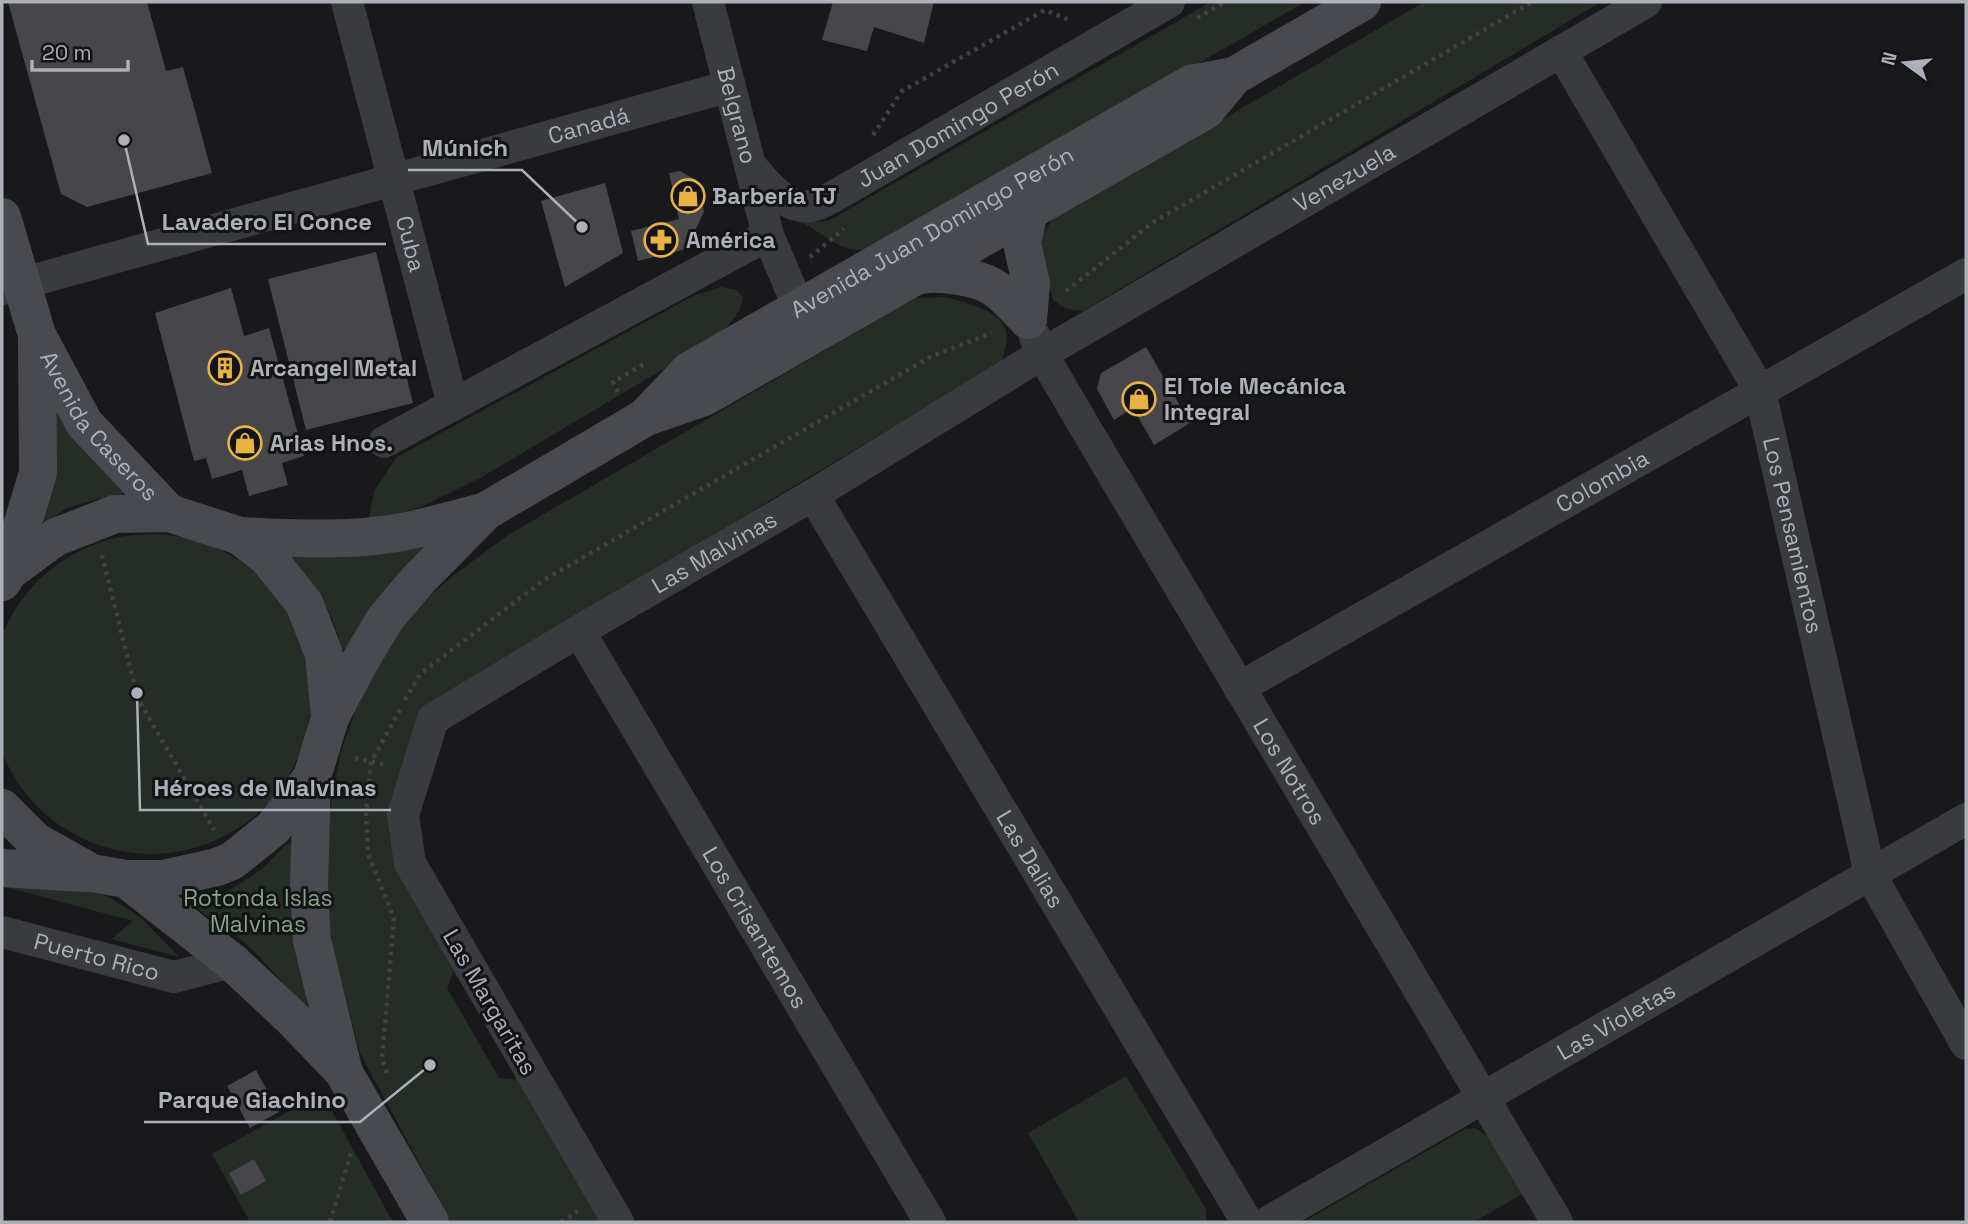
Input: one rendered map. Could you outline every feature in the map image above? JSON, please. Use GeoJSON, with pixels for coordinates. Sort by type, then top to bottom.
{"type":"FeatureCollection","features":[{"type":"Feature","properties":{"kind":"main road","name":"Avenida Juan Domingo Perón"},"geometry":{"type":"LineString","coordinates":[[640,420],[690,370],[792,292],[1191,84],[1234,76],[1362,2]]}},
{"type":"Feature","properties":{"kind":"main road","name":"Avenida Juan Domingo Perón"},"geometry":{"type":"LineString","coordinates":[[321,748],[359,663],[385,619],[418,580],[486,511],[640,420],[704,397],[1206,110],[1234,76]]}},
{"type":"Feature","properties":{"kind":"main road"},"geometry":{"type":"LineString","coordinates":[[1029,211],[1022,243],[1031,284],[1035,337]]}},
{"type":"Feature","properties":{"kind":"main road","name":"Avenida Caseros"},"geometry":{"type":"LineString","coordinates":[[2,217],[12,287],[84,423],[169,513]]}},
{"type":"Feature","properties":{"kind":"main road"},"geometry":{"type":"LineString","coordinates":[[915,276],[964,276],[995,288],[1035,337]]}},
{"type":"Feature","properties":{"kind":"main road","name":"Avenida Caseros"},"geometry":{"type":"LineString","coordinates":[[5,577],[38,473],[37,335]]}},
{"type":"Feature","properties":{"kind":"main road","name":"Avenida Juan Domingo Perón"},"geometry":{"type":"LineString","coordinates":[[240,536],[349,538],[397,533],[486,511]]}},
{"type":"Feature","properties":{"kind":"main road"},"geometry":{"type":"LineString","coordinates":[[5,577],[56,537],[94,521],[114,514],[169,513],[240,536],[268,558],[304,603],[324,654],[321,748],[309,887],[312,940],[343,1071]]}},
{"type":"Feature","properties":{"kind":"main road"},"geometry":{"type":"LineString","coordinates":[[2,868],[163,879],[217,867],[232,861],[273,828],[321,748]]}},
{"type":"Feature","properties":{"kind":"main road"},"geometry":{"type":"LineString","coordinates":[[2,808],[34,841],[109,876],[232,962],[343,1071],[377,1093],[430,1222]]}},
{"type":"Feature","properties":{"kind":"street","name":"Cuba"},"geometry":{"type":"LineString","coordinates":[[347,2],[453,405]]}},
{"type":"Feature","properties":{"kind":"street","name":"Belgrano"},"geometry":{"type":"LineString","coordinates":[[708,2],[768,235],[792,292]]}},
{"type":"Feature","properties":{"kind":"street","name":"Venezuela"},"geometry":{"type":"LineString","coordinates":[[1035,337],[1561,51],[1646,2]]}},
{"type":"Feature","properties":{"kind":"street","name":"Juan Domingo Perón"},"geometry":{"type":"LineString","coordinates":[[750,165],[773,192],[785,200],[813,206],[1108,36],[1180,12]]}},
{"type":"Feature","properties":{"kind":"street","name":"Los Pensamientos"},"geometry":{"type":"LineString","coordinates":[[1561,51],[1760,391],[1870,874],[1966,1044]]}},
{"type":"Feature","properties":{"kind":"street","name":"Canadá"},"geometry":{"type":"LineString","coordinates":[[12,287],[730,86]]}},
{"type":"Feature","properties":{"kind":"street"},"geometry":{"type":"LineString","coordinates":[[384,442],[768,235]]}},
{"type":"Feature","properties":{"kind":"street","name":"Colombia"},"geometry":{"type":"LineString","coordinates":[[1239,688],[1966,274]]}},
{"type":"Feature","properties":{"kind":"street","name":"Las Malvinas"},"geometry":{"type":"LineString","coordinates":[[415,772],[433,719],[813,495],[1035,337]]}},
{"type":"Feature","properties":{"kind":"street","name":"Los Notros"},"geometry":{"type":"LineString","coordinates":[[1035,337],[1239,688],[1557,1222]]}},
{"type":"Feature","properties":{"kind":"street","name":"Las Dalias"},"geometry":{"type":"LineString","coordinates":[[813,495],[1247,1222]]}},
{"type":"Feature","properties":{"kind":"street","name":"Los Crisantemos"},"geometry":{"type":"LineString","coordinates":[[579,631],[930,1222]]}},
{"type":"Feature","properties":{"kind":"street","name":"Las Margaritas"},"geometry":{"type":"LineString","coordinates":[[415,772],[403,815],[410,863],[618,1222]]}},
{"type":"Feature","properties":{"kind":"street","name":"Las Violetas"},"geometry":{"type":"LineString","coordinates":[[1268,1222],[1966,819]]}},
{"type":"Feature","properties":{"kind":"street","name":"Puerto Rico"},"geometry":{"type":"LineString","coordinates":[[2,932],[174,978],[232,962]]}},
{"type":"Feature","properties":{"kind":"path"},"geometry":{"type":"LineString","coordinates":[[1180,12],[1225,2]]}},
{"type":"Feature","properties":{"kind":"path"},"geometry":{"type":"LineString","coordinates":[[330,1222],[377,1093],[382,1059],[394,918],[368,854],[366,814],[371,762],[420,674],[544,580],[932,356],[1035,337],[1152,223],[1532,2]]}},
{"type":"Feature","properties":{"kind":"path"},"geometry":{"type":"LineString","coordinates":[[867,144],[902,91],[1045,9],[1108,36]]}},
{"type":"Feature","properties":{"kind":"path"},"geometry":{"type":"LineString","coordinates":[[792,292],[845,229]]}},
{"type":"Feature","properties":{"kind":"path"},"geometry":{"type":"LineString","coordinates":[[640,420],[613,382],[646,363]]}},
{"type":"Feature","properties":{"kind":"path"},"geometry":{"type":"LineString","coordinates":[[94,521],[138,699],[232,861]]}},
{"type":"Feature","properties":{"kind":"path"},"geometry":{"type":"LineString","coordinates":[[321,748],[415,772]]}},
{"type":"Feature","properties":{"kind":"green space"},"geometry":{"type":"Polygon","coordinates":[[[1211,2],[1305,2],[883,245],[856,250],[839,245],[780,209],[816,222],[828,221],[1211,2]]]}},
{"type":"Feature","properties":{"kind":"green space"},"geometry":{"type":"Polygon","coordinates":[[[1424,2],[1601,2],[1083,311],[1067,309],[1054,301],[1039,259],[1040,240],[1053,218],[1424,2]]]}},
{"type":"Feature","properties":{"kind":"green space"},"geometry":{"type":"Polygon","coordinates":[[[721,287],[736,290],[743,297],[736,315],[714,339],[482,477],[425,505],[399,514],[369,519],[374,491],[397,457],[693,296],[721,287]]]}},
{"type":"Feature","properties":{"kind":"green space"},"geometry":{"type":"Polygon","coordinates":[[[947,297],[984,309],[1000,320],[1007,336],[1003,359],[433,702],[394,801],[456,964],[447,988],[499,1078],[524,1080],[605,1222],[451,1222],[360,1053],[332,944],[326,885],[329,817],[340,755],[355,712],[376,670],[398,633],[425,600],[508,535],[915,298],[947,297]]]}},
{"type":"Feature","properties":{"kind":"green space"},"geometry":{"type":"Polygon","coordinates":[[[53,404],[125,492],[119,498],[96,499],[67,508],[47,522],[40,521],[53,404]]]}},
{"type":"Feature","properties":{"kind":"green space","name":"Rotonda Islas Malvinas"},"geometry":{"type":"Polygon","coordinates":[[[151,534],[182,537],[212,546],[240,561],[264,581],[284,605],[299,633],[308,663],[311,694],[308,725],[299,755],[284,783],[264,807],[240,827],[212,842],[182,851],[151,854],[120,851],[90,842],[62,827],[38,807],[18,783],[3,755],[-6,725],[-9,694],[-6,663],[3,633],[18,605],[38,581],[62,561],[90,546],[120,537],[151,534]]]}},
{"type":"Feature","properties":{"kind":"green space"},"geometry":{"type":"Polygon","coordinates":[[[429,545],[347,649],[343,649],[332,619],[319,596],[287,552],[429,545]]]}},
{"type":"Feature","properties":{"kind":"green space","name":"Rotonda Islas Malvinas"},"geometry":{"type":"Polygon","coordinates":[[[293,843],[306,1004],[299,1002],[243,942],[195,904],[201,898],[226,892],[261,870],[287,844],[293,843]]]}},
{"type":"Feature","properties":{"kind":"green space"},"geometry":{"type":"Polygon","coordinates":[[[75,884],[109,897],[140,917],[179,957],[111,939],[133,921],[2,886],[75,884]]]}},
{"type":"Feature","properties":{"kind":"green space"},"geometry":{"type":"Polygon","coordinates":[[[1126,1076],[1206,1209],[1206,1222],[1079,1222],[1028,1133],[1126,1076]]]}},
{"type":"Feature","properties":{"kind":"green space"},"geometry":{"type":"Polygon","coordinates":[[[322,1093],[393,1222],[250,1222],[212,1154],[322,1093]]]}},
{"type":"Feature","properties":{"kind":"green space"},"geometry":{"type":"Polygon","coordinates":[[[1475,1128],[1492,1139],[1524,1193],[1474,1222],[1303,1222],[1465,1129],[1475,1128]]]}},
{"type":"Feature","properties":{"kind":"building"},"geometry":{"type":"Polygon","coordinates":[[[8,2],[147,2],[166,71],[183,67],[212,173],[87,207],[61,194],[8,2]]]}},
{"type":"Feature","properties":{"kind":"building"},"geometry":{"type":"Polygon","coordinates":[[[833,2],[934,2],[924,43],[874,27],[867,51],[822,40],[833,2]]]}},
{"type":"Feature","properties":{"kind":"building","name":"América"},"geometry":{"type":"Polygon","coordinates":[[[680,171],[698,181],[704,212],[686,249],[638,261],[631,231],[679,219],[669,173],[680,171]]]}},
{"type":"Feature","properties":{"kind":"building"},"geometry":{"type":"Polygon","coordinates":[[[605,183],[623,253],[565,287],[541,201],[605,183]]]}},
{"type":"Feature","properties":{"kind":"building"},"geometry":{"type":"Polygon","coordinates":[[[376,252],[413,403],[306,430],[268,279],[376,252]]]}},
{"type":"Feature","properties":{"kind":"building","name":"Arcangel Metal"},"geometry":{"type":"Polygon","coordinates":[[[231,288],[244,336],[269,328],[304,456],[282,463],[288,485],[249,496],[242,470],[212,479],[206,458],[194,461],[155,313],[231,288]]]}},
{"type":"Feature","properties":{"kind":"building","name":"El Tole Mecánica Integral"},"geometry":{"type":"Polygon","coordinates":[[[1146,347],[1190,423],[1154,445],[1133,408],[1114,420],[1097,389],[1101,373],[1146,347]]]}},
{"type":"Feature","properties":{"kind":"building"},"geometry":{"type":"Polygon","coordinates":[[[256,1070],[279,1112],[250,1128],[227,1086],[256,1070]]]}},
{"type":"Feature","properties":{"kind":"building"},"geometry":{"type":"Polygon","coordinates":[[[254,1159],[266,1181],[241,1195],[229,1173],[254,1159]]]}},
{"type":"Feature","properties":{"kind":"place","name":"Lavadero El Conce"},"geometry":{"type":"Point","coordinates":[124,140]}},
{"type":"Feature","properties":{"kind":"place","name":"Barbería TJ"},"geometry":{"type":"Point","coordinates":[688,196]}},
{"type":"Feature","properties":{"kind":"place","name":"Múnich"},"geometry":{"type":"Point","coordinates":[582,227]}},
{"type":"Feature","properties":{"kind":"place","name":"América"},"geometry":{"type":"Point","coordinates":[661,240]}},
{"type":"Feature","properties":{"kind":"place","name":"Arcangel Metal"},"geometry":{"type":"Point","coordinates":[225,368]}},
{"type":"Feature","properties":{"kind":"place","name":"El Tole Mecánica Integral"},"geometry":{"type":"Point","coordinates":[1139,399]}},
{"type":"Feature","properties":{"kind":"place","name":"Arias Hnos."},"geometry":{"type":"Point","coordinates":[245,443]}},
{"type":"Feature","properties":{"kind":"place","name":"Héroes de Malvinas"},"geometry":{"type":"Point","coordinates":[137,693]}},
{"type":"Feature","properties":{"kind":"place","name":"Parque Giachino"},"geometry":{"type":"Point","coordinates":[430,1065]}}]}
